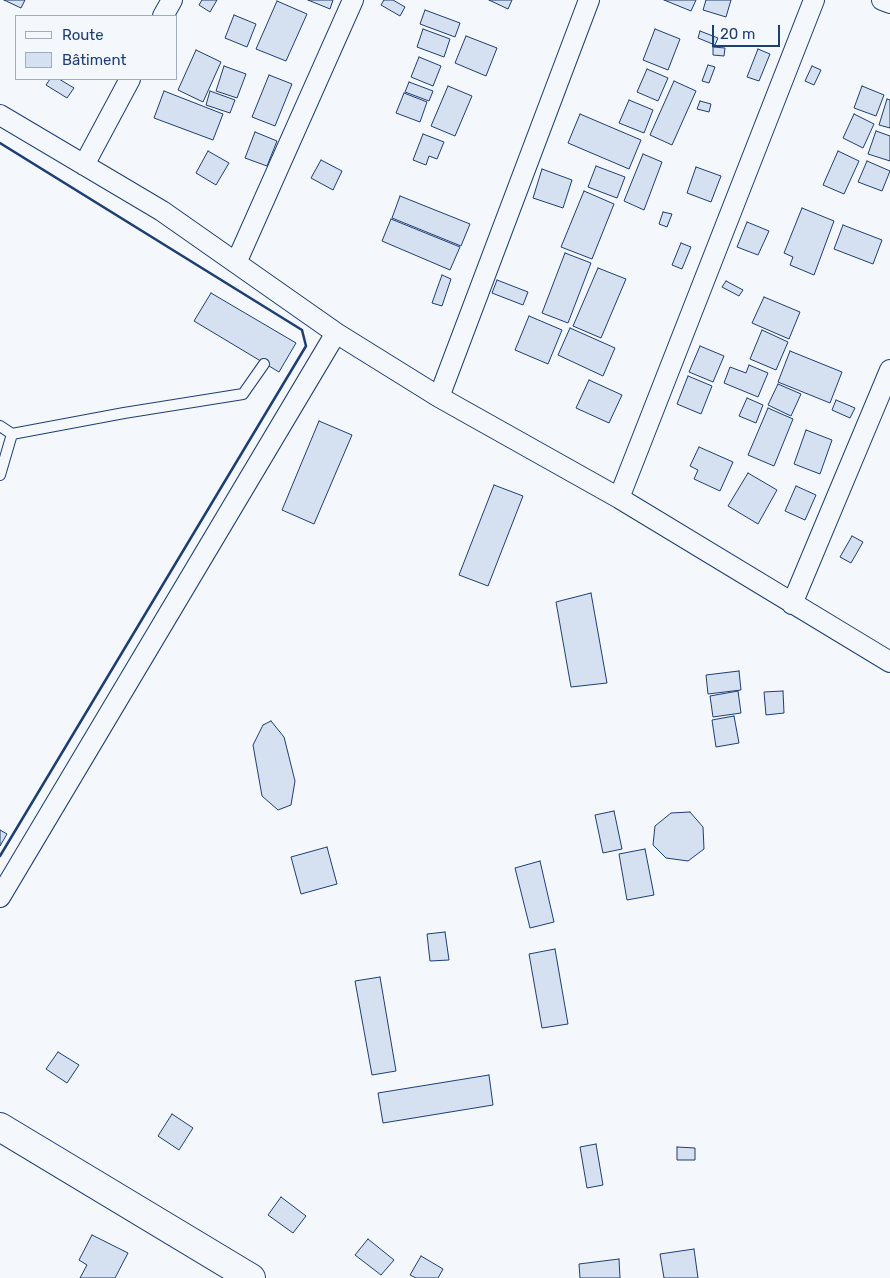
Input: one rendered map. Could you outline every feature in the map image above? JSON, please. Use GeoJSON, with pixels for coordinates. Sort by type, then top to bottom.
{"type":"FeatureCollection","features":[{"type":"Feature","properties":{"kind":"main road"},"geometry":{"type":"LineString","coordinates":[[0,1127],[251,1278]]}},
{"type":"Feature","properties":{"kind":"street"},"geometry":{"type":"LineString","coordinates":[[164,15],[172,0]]}},
{"type":"Feature","properties":{"kind":"street"},"geometry":{"type":"LineString","coordinates":[[236,263],[353,0]]}},
{"type":"Feature","properties":{"kind":"street"},"geometry":{"type":"LineString","coordinates":[[438,397],[589,0]]}},
{"type":"Feature","properties":{"kind":"street"},"geometry":{"type":"LineString","coordinates":[[619,498],[814,0]]}},
{"type":"Feature","properties":{"kind":"street"},"geometry":{"type":"LineString","coordinates":[[882,0],[890,3]]}},
{"type":"Feature","properties":{"kind":"street"},"geometry":{"type":"LineString","coordinates":[[84,165],[129,80]]}},
{"type":"Feature","properties":{"kind":"street"},"geometry":{"type":"LineString","coordinates":[[0,115],[162,211],[336,333],[438,397],[619,498],[890,662]]}},
{"type":"Feature","properties":{"kind":"street"},"geometry":{"type":"LineString","coordinates":[[0,897],[336,333]]}},
{"type":"Feature","properties":{"kind":"street"},"geometry":{"type":"LineString","coordinates":[[792,604],[890,370]]}},
{"type":"Feature","properties":{"kind":"lane"},"geometry":{"type":"LineString","coordinates":[[0,426],[12,434],[124,413],[243,394],[264,364]]}},
{"type":"Feature","properties":{"kind":"lane"},"geometry":{"type":"LineString","coordinates":[[0,475],[12,434]]}},
{"type":"Feature","properties":{"kind":"building"},"geometry":{"type":"Polygon","coordinates":[[[4,0],[25,0],[21,8],[4,0]]]}},
{"type":"Feature","properties":{"kind":"building"},"geometry":{"type":"Polygon","coordinates":[[[202,0],[217,0],[210,12],[199,5],[202,0]]]}},
{"type":"Feature","properties":{"kind":"building"},"geometry":{"type":"Polygon","coordinates":[[[308,0],[333,0],[330,9],[308,0]]]}},
{"type":"Feature","properties":{"kind":"building"},"geometry":{"type":"Polygon","coordinates":[[[384,0],[393,0],[405,7],[400,16],[381,5],[384,0]]]}},
{"type":"Feature","properties":{"kind":"building"},"geometry":{"type":"Polygon","coordinates":[[[489,0],[512,0],[508,9],[489,0]]]}},
{"type":"Feature","properties":{"kind":"building"},"geometry":{"type":"Polygon","coordinates":[[[664,0],[696,0],[691,11],[664,0]]]}},
{"type":"Feature","properties":{"kind":"building"},"geometry":{"type":"Polygon","coordinates":[[[706,0],[731,0],[726,17],[703,10],[706,0]]]}},
{"type":"Feature","properties":{"kind":"building"},"geometry":{"type":"Polygon","coordinates":[[[277,1],[307,14],[286,61],[256,49],[277,1]]]}},
{"type":"Feature","properties":{"kind":"building"},"geometry":{"type":"Polygon","coordinates":[[[425,10],[460,23],[455,37],[420,24],[425,10]]]}},
{"type":"Feature","properties":{"kind":"building"},"geometry":{"type":"Polygon","coordinates":[[[234,15],[256,24],[247,47],[225,38],[234,15]]]}},
{"type":"Feature","properties":{"kind":"building"},"geometry":{"type":"Polygon","coordinates":[[[423,29],[450,39],[444,57],[417,47],[423,29]]]}},
{"type":"Feature","properties":{"kind":"building"},"geometry":{"type":"Polygon","coordinates":[[[655,29],[680,39],[668,70],[643,60],[655,29]]]}},
{"type":"Feature","properties":{"kind":"building"},"geometry":{"type":"Polygon","coordinates":[[[700,31],[718,38],[715,45],[698,38],[700,31]]]}},
{"type":"Feature","properties":{"kind":"building"},"geometry":{"type":"Polygon","coordinates":[[[466,36],[497,48],[486,76],[455,63],[466,36]]]}},
{"type":"Feature","properties":{"kind":"building"},"geometry":{"type":"Polygon","coordinates":[[[713,47],[725,48],[724,56],[713,55],[713,47]]]}},
{"type":"Feature","properties":{"kind":"building"},"geometry":{"type":"Polygon","coordinates":[[[758,49],[770,54],[759,81],[747,77],[758,49]]]}},
{"type":"Feature","properties":{"kind":"building"},"geometry":{"type":"Polygon","coordinates":[[[196,50],[221,62],[203,102],[178,90],[196,50]]]}},
{"type":"Feature","properties":{"kind":"building"},"geometry":{"type":"Polygon","coordinates":[[[419,57],[441,66],[433,86],[411,77],[419,57]]]}},
{"type":"Feature","properties":{"kind":"building"},"geometry":{"type":"Polygon","coordinates":[[[708,65],[715,67],[709,83],[702,81],[708,65]]]}},
{"type":"Feature","properties":{"kind":"building"},"geometry":{"type":"Polygon","coordinates":[[[224,66],[246,74],[237,98],[216,91],[224,66]]]}},
{"type":"Feature","properties":{"kind":"building"},"geometry":{"type":"Polygon","coordinates":[[[812,66],[821,70],[814,85],[805,81],[812,66]]]}},
{"type":"Feature","properties":{"kind":"building"},"geometry":{"type":"Polygon","coordinates":[[[647,69],[668,78],[658,101],[637,92],[647,69]]]}},
{"type":"Feature","properties":{"kind":"building"},"geometry":{"type":"Polygon","coordinates":[[[269,75],[292,84],[275,126],[252,117],[269,75]]]}},
{"type":"Feature","properties":{"kind":"building"},"geometry":{"type":"Polygon","coordinates":[[[49,80],[61,80],[74,88],[67,98],[46,85],[49,80]]]}},
{"type":"Feature","properties":{"kind":"building"},"geometry":{"type":"Polygon","coordinates":[[[674,81],[696,91],[672,145],[650,135],[674,81]]]}},
{"type":"Feature","properties":{"kind":"building"},"geometry":{"type":"Polygon","coordinates":[[[409,82],[433,91],[429,101],[405,92],[409,82]]]}},
{"type":"Feature","properties":{"kind":"building"},"geometry":{"type":"Polygon","coordinates":[[[448,86],[472,96],[455,136],[431,126],[448,86]]]}},
{"type":"Feature","properties":{"kind":"building"},"geometry":{"type":"Polygon","coordinates":[[[862,86],[884,95],[876,116],[854,108],[862,86]]]}},
{"type":"Feature","properties":{"kind":"building"},"geometry":{"type":"Polygon","coordinates":[[[164,91],[223,114],[213,140],[154,118],[164,91]]]}},
{"type":"Feature","properties":{"kind":"building"},"geometry":{"type":"Polygon","coordinates":[[[210,91],[235,100],[230,113],[206,105],[210,91]]]}},
{"type":"Feature","properties":{"kind":"building"},"geometry":{"type":"Polygon","coordinates":[[[404,93],[427,102],[420,122],[396,113],[404,93]]]}},
{"type":"Feature","properties":{"kind":"building"},"geometry":{"type":"Polygon","coordinates":[[[887,99],[890,100],[890,128],[879,125],[887,99]]]}},
{"type":"Feature","properties":{"kind":"building"},"geometry":{"type":"Polygon","coordinates":[[[629,100],[653,110],[644,133],[619,123],[629,100]]]}},
{"type":"Feature","properties":{"kind":"building"},"geometry":{"type":"Polygon","coordinates":[[[700,101],[711,104],[709,112],[697,109],[700,101]]]}},
{"type":"Feature","properties":{"kind":"building"},"geometry":{"type":"Polygon","coordinates":[[[580,114],[641,140],[629,169],[568,143],[580,114]]]}},
{"type":"Feature","properties":{"kind":"building"},"geometry":{"type":"Polygon","coordinates":[[[854,114],[874,124],[863,148],[843,138],[854,114]]]}},
{"type":"Feature","properties":{"kind":"building"},"geometry":{"type":"Polygon","coordinates":[[[876,131],[890,136],[890,161],[868,154],[876,131]]]}},
{"type":"Feature","properties":{"kind":"building"},"geometry":{"type":"Polygon","coordinates":[[[255,132],[277,141],[267,166],[245,158],[255,132]]]}},
{"type":"Feature","properties":{"kind":"building"},"geometry":{"type":"Polygon","coordinates":[[[423,134],[444,142],[437,159],[429,156],[426,165],[413,160],[423,134]]]}},
{"type":"Feature","properties":{"kind":"building"},"geometry":{"type":"Polygon","coordinates":[[[208,151],[229,163],[216,185],[196,173],[208,151]]]}},
{"type":"Feature","properties":{"kind":"building"},"geometry":{"type":"Polygon","coordinates":[[[838,151],[859,161],[844,194],[823,185],[838,151]]]}},
{"type":"Feature","properties":{"kind":"building"},"geometry":{"type":"Polygon","coordinates":[[[643,154],[662,162],[644,210],[624,201],[643,154]]]}},
{"type":"Feature","properties":{"kind":"building"},"geometry":{"type":"Polygon","coordinates":[[[321,160],[342,171],[333,190],[311,178],[321,160]]]}},
{"type":"Feature","properties":{"kind":"building"},"geometry":{"type":"Polygon","coordinates":[[[867,161],[890,171],[882,191],[858,182],[867,161]]]}},
{"type":"Feature","properties":{"kind":"building"},"geometry":{"type":"Polygon","coordinates":[[[596,166],[625,177],[617,198],[588,187],[596,166]]]}},
{"type":"Feature","properties":{"kind":"building"},"geometry":{"type":"Polygon","coordinates":[[[696,167],[721,176],[711,202],[687,193],[696,167]]]}},
{"type":"Feature","properties":{"kind":"building"},"geometry":{"type":"Polygon","coordinates":[[[542,169],[572,180],[563,208],[533,198],[542,169]]]}},
{"type":"Feature","properties":{"kind":"building"},"geometry":{"type":"Polygon","coordinates":[[[584,191],[614,204],[592,259],[561,247],[584,191]]]}},
{"type":"Feature","properties":{"kind":"building"},"geometry":{"type":"Polygon","coordinates":[[[400,196],[470,224],[461,246],[392,218],[400,196]]]}},
{"type":"Feature","properties":{"kind":"building"},"geometry":{"type":"Polygon","coordinates":[[[802,208],[834,221],[814,275],[790,265],[793,257],[784,253],[802,208]]]}},
{"type":"Feature","properties":{"kind":"building"},"geometry":{"type":"Polygon","coordinates":[[[663,212],[672,214],[667,227],[659,224],[663,212]]]}},
{"type":"Feature","properties":{"kind":"building"},"geometry":{"type":"Polygon","coordinates":[[[391,219],[460,247],[450,270],[382,241],[391,219]]]}},
{"type":"Feature","properties":{"kind":"building"},"geometry":{"type":"Polygon","coordinates":[[[747,222],[769,231],[758,255],[737,247],[747,222]]]}},
{"type":"Feature","properties":{"kind":"building"},"geometry":{"type":"Polygon","coordinates":[[[843,225],[882,240],[873,264],[834,249],[843,225]]]}},
{"type":"Feature","properties":{"kind":"building"},"geometry":{"type":"Polygon","coordinates":[[[681,243],[691,247],[682,269],[672,265],[681,243]]]}},
{"type":"Feature","properties":{"kind":"building"},"geometry":{"type":"Polygon","coordinates":[[[565,253],[591,263],[568,323],[542,313],[565,253]]]}},
{"type":"Feature","properties":{"kind":"building"},"geometry":{"type":"Polygon","coordinates":[[[598,268],[626,279],[601,338],[573,326],[598,268]]]}},
{"type":"Feature","properties":{"kind":"building"},"geometry":{"type":"Polygon","coordinates":[[[442,275],[451,279],[442,306],[432,303],[442,275]]]}},
{"type":"Feature","properties":{"kind":"building"},"geometry":{"type":"Polygon","coordinates":[[[497,280],[528,292],[523,305],[492,293],[497,280]]]}},
{"type":"Feature","properties":{"kind":"building"},"geometry":{"type":"Polygon","coordinates":[[[726,281],[743,290],[739,296],[722,287],[726,281]]]}},
{"type":"Feature","properties":{"kind":"building"},"geometry":{"type":"Polygon","coordinates":[[[211,293],[296,343],[279,372],[194,321],[211,293]]]}},
{"type":"Feature","properties":{"kind":"building"},"geometry":{"type":"Polygon","coordinates":[[[764,297],[800,312],[789,339],[752,323],[764,297]]]}},
{"type":"Feature","properties":{"kind":"building"},"geometry":{"type":"Polygon","coordinates":[[[529,316],[562,330],[548,364],[515,350],[529,316]]]}},
{"type":"Feature","properties":{"kind":"building"},"geometry":{"type":"Polygon","coordinates":[[[570,328],[615,348],[603,376],[558,355],[570,328]]]}},
{"type":"Feature","properties":{"kind":"building"},"geometry":{"type":"Polygon","coordinates":[[[762,330],[788,342],[776,370],[750,359],[762,330]]]}},
{"type":"Feature","properties":{"kind":"building"},"geometry":{"type":"Polygon","coordinates":[[[700,346],[724,356],[713,382],[689,372],[700,346]]]}},
{"type":"Feature","properties":{"kind":"building"},"geometry":{"type":"Polygon","coordinates":[[[790,351],[842,372],[830,403],[778,382],[790,351]]]}},
{"type":"Feature","properties":{"kind":"building"},"geometry":{"type":"Polygon","coordinates":[[[749,365],[768,373],[758,397],[724,383],[730,367],[746,373],[749,365]]]}},
{"type":"Feature","properties":{"kind":"building"},"geometry":{"type":"Polygon","coordinates":[[[688,376],[712,386],[701,414],[677,404],[688,376]]]}},
{"type":"Feature","properties":{"kind":"building"},"geometry":{"type":"Polygon","coordinates":[[[589,380],[622,395],[609,423],[576,408],[589,380]]]}},
{"type":"Feature","properties":{"kind":"building"},"geometry":{"type":"Polygon","coordinates":[[[778,384],[801,394],[791,416],[768,405],[778,384]]]}},
{"type":"Feature","properties":{"kind":"building"},"geometry":{"type":"Polygon","coordinates":[[[747,398],[763,405],[756,423],[739,416],[747,398]]]}},
{"type":"Feature","properties":{"kind":"building"},"geometry":{"type":"Polygon","coordinates":[[[836,400],[855,408],[850,418],[832,410],[836,400]]]}},
{"type":"Feature","properties":{"kind":"building"},"geometry":{"type":"Polygon","coordinates":[[[768,408],[793,419],[774,466],[748,455],[768,408]]]}},
{"type":"Feature","properties":{"kind":"building"},"geometry":{"type":"Polygon","coordinates":[[[319,421],[352,435],[314,524],[282,510],[319,421]]]}},
{"type":"Feature","properties":{"kind":"building"},"geometry":{"type":"Polygon","coordinates":[[[806,430],[832,440],[820,474],[794,464],[806,430]]]}},
{"type":"Feature","properties":{"kind":"building"},"geometry":{"type":"Polygon","coordinates":[[[699,447],[733,462],[720,491],[694,479],[698,470],[690,466],[699,447]]]}},
{"type":"Feature","properties":{"kind":"building"},"geometry":{"type":"Polygon","coordinates":[[[748,473],[777,490],[758,524],[728,506],[748,473]]]}},
{"type":"Feature","properties":{"kind":"building"},"geometry":{"type":"Polygon","coordinates":[[[494,485],[523,496],[488,586],[459,575],[494,485]]]}},
{"type":"Feature","properties":{"kind":"building"},"geometry":{"type":"Polygon","coordinates":[[[796,486],[816,495],[805,520],[785,511],[796,486]]]}},
{"type":"Feature","properties":{"kind":"building"},"geometry":{"type":"Polygon","coordinates":[[[852,536],[863,542],[851,563],[840,557],[852,536]]]}},
{"type":"Feature","properties":{"kind":"building"},"geometry":{"type":"Polygon","coordinates":[[[591,593],[607,683],[571,687],[556,602],[591,593]]]}},
{"type":"Feature","properties":{"kind":"building"},"geometry":{"type":"Polygon","coordinates":[[[739,671],[741,690],[708,694],[706,675],[739,671]]]}},
{"type":"Feature","properties":{"kind":"building"},"geometry":{"type":"Polygon","coordinates":[[[738,691],[741,713],[713,717],[710,696],[738,691]]]}},
{"type":"Feature","properties":{"kind":"building"},"geometry":{"type":"Polygon","coordinates":[[[783,691],[784,713],[766,715],[764,692],[783,691]]]}},
{"type":"Feature","properties":{"kind":"building"},"geometry":{"type":"Polygon","coordinates":[[[734,716],[739,743],[716,747],[712,720],[734,716]]]}},
{"type":"Feature","properties":{"kind":"building"},"geometry":{"type":"Polygon","coordinates":[[[271,721],[284,737],[295,781],[291,805],[278,810],[262,796],[253,745],[263,725],[271,721]]]}},
{"type":"Feature","properties":{"kind":"building"},"geometry":{"type":"Polygon","coordinates":[[[614,811],[622,849],[603,853],[595,815],[614,811]]]}},
{"type":"Feature","properties":{"kind":"building"},"geometry":{"type":"Polygon","coordinates":[[[690,812],[703,827],[704,849],[688,861],[666,858],[653,845],[655,826],[671,813],[690,812]]]}},
{"type":"Feature","properties":{"kind":"building"},"geometry":{"type":"Polygon","coordinates":[[[0,830],[7,834],[0,846],[0,830]]]}},
{"type":"Feature","properties":{"kind":"building"},"geometry":{"type":"Polygon","coordinates":[[[327,847],[337,884],[301,894],[291,857],[327,847]]]}},
{"type":"Feature","properties":{"kind":"building"},"geometry":{"type":"Polygon","coordinates":[[[645,849],[654,895],[627,900],[619,854],[645,849]]]}},
{"type":"Feature","properties":{"kind":"building"},"geometry":{"type":"Polygon","coordinates":[[[540,861],[554,922],[530,928],[515,868],[540,861]]]}},
{"type":"Feature","properties":{"kind":"building"},"geometry":{"type":"Polygon","coordinates":[[[445,932],[449,960],[430,961],[427,934],[445,932]]]}},
{"type":"Feature","properties":{"kind":"building"},"geometry":{"type":"Polygon","coordinates":[[[555,949],[568,1024],[542,1028],[529,954],[555,949]]]}},
{"type":"Feature","properties":{"kind":"building"},"geometry":{"type":"Polygon","coordinates":[[[380,977],[396,1071],[372,1075],[355,981],[380,977]]]}},
{"type":"Feature","properties":{"kind":"building"},"geometry":{"type":"Polygon","coordinates":[[[58,1052],[79,1065],[67,1083],[46,1069],[58,1052]]]}},
{"type":"Feature","properties":{"kind":"building"},"geometry":{"type":"Polygon","coordinates":[[[489,1075],[493,1105],[383,1123],[378,1093],[489,1075]]]}},
{"type":"Feature","properties":{"kind":"building"},"geometry":{"type":"Polygon","coordinates":[[[172,1114],[193,1128],[179,1150],[158,1136],[172,1114]]]}},
{"type":"Feature","properties":{"kind":"building"},"geometry":{"type":"Polygon","coordinates":[[[596,1144],[603,1185],[587,1188],[580,1147],[596,1144]]]}},
{"type":"Feature","properties":{"kind":"building"},"geometry":{"type":"Polygon","coordinates":[[[677,1147],[695,1148],[695,1160],[677,1160],[677,1147]]]}},
{"type":"Feature","properties":{"kind":"building"},"geometry":{"type":"Polygon","coordinates":[[[281,1197],[306,1216],[293,1233],[268,1215],[281,1197]]]}},
{"type":"Feature","properties":{"kind":"building"},"geometry":{"type":"Polygon","coordinates":[[[92,1235],[128,1253],[115,1278],[80,1278],[87,1265],[79,1260],[92,1235]]]}},
{"type":"Feature","properties":{"kind":"building"},"geometry":{"type":"Polygon","coordinates":[[[368,1239],[394,1260],[381,1275],[355,1255],[368,1239]]]}},
{"type":"Feature","properties":{"kind":"building"},"geometry":{"type":"Polygon","coordinates":[[[694,1249],[698,1278],[664,1278],[660,1254],[694,1249]]]}},
{"type":"Feature","properties":{"kind":"building"},"geometry":{"type":"Polygon","coordinates":[[[421,1256],[443,1269],[438,1278],[416,1278],[410,1275],[421,1256]]]}},
{"type":"Feature","properties":{"kind":"building"},"geometry":{"type":"Polygon","coordinates":[[[619,1259],[620,1278],[580,1278],[579,1264],[619,1259]]]}},
{"type":"Feature","properties":{"kind":"wall"},"geometry":{"type":"LineString","coordinates":[[0,143],[302,330],[306,346],[0,856]]}}]}
